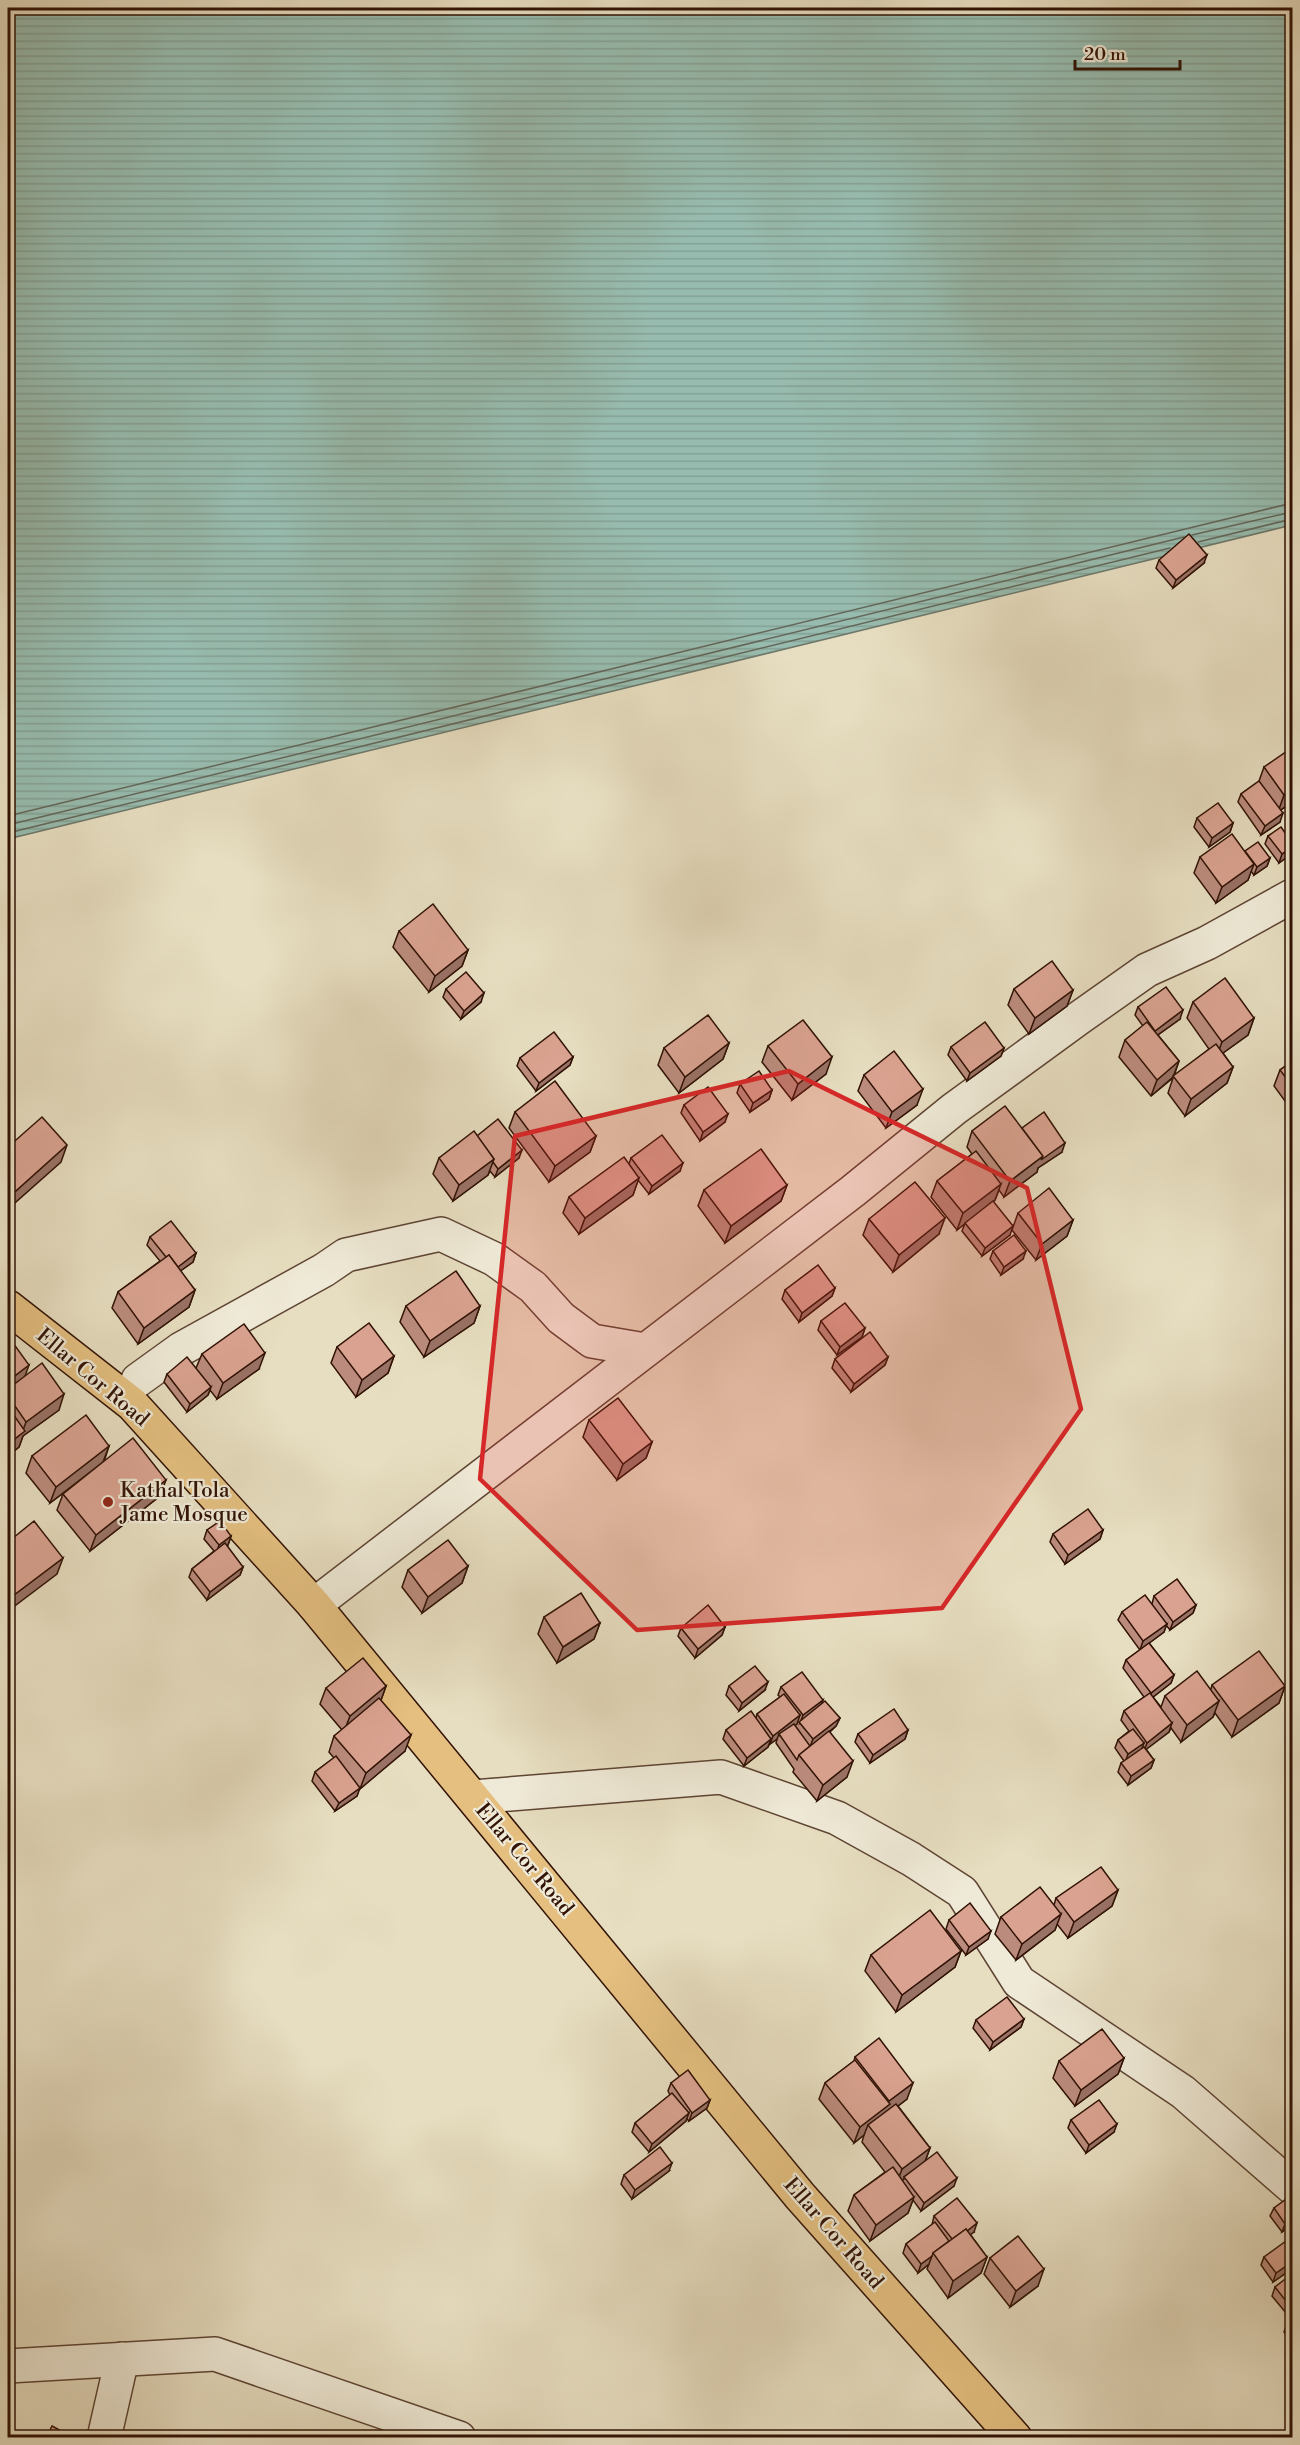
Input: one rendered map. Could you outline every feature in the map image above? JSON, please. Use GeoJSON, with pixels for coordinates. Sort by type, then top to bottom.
{"type":"FeatureCollection","features":[{"type":"Feature","properties":{"kind":"main road","name":"Ellar Cor Road"},"geometry":{"type":"LineString","coordinates":[[8,1307],[132,1404],[314,1605],[800,2196],[1015,2438]]}},
{"type":"Feature","properties":{"kind":"street"},"geometry":{"type":"LineString","coordinates":[[314,1605],[854,1191],[954,1109],[1098,1004],[1147,970],[1207,943],[1293,896]]}},
{"type":"Feature","properties":{"kind":"street"},"geometry":{"type":"LineString","coordinates":[[138,1380],[181,1349],[324,1270],[346,1254],[441,1234],[494,1259],[533,1287],[561,1318],[592,1341],[645,1350]]}},
{"type":"Feature","properties":{"kind":"street"},"geometry":{"type":"LineString","coordinates":[[473,1797],[722,1777],[837,1818],[911,1859],[962,1892],[1019,1982],[1183,2092],[1293,2187]]}},
{"type":"Feature","properties":{"kind":"street"},"geometry":{"type":"LineString","coordinates":[[8,2366],[215,2354],[459,2438]]}},
{"type":"Feature","properties":{"kind":"street"},"geometry":{"type":"LineString","coordinates":[[104,2438],[122,2359]]}},
{"type":"Feature","properties":{"kind":"highlighted area"},"geometry":{"type":"Polygon","coordinates":[[[789,1071],[1027,1188],[1081,1409],[942,1608],[637,1630],[480,1479],[515,1136],[789,1071]]]}},
{"type":"Feature","properties":{"kind":"water"},"geometry":{"type":"Polygon","coordinates":[[[8,8],[1292,8],[1292,525],[8,839],[8,8]]]}},
{"type":"Feature","properties":{"kind":"building"},"geometry":{"type":"Polygon","coordinates":[[[1189,534],[1207,555],[1176,580],[1159,560],[1189,534]]]}},
{"type":"Feature","properties":{"kind":"building"},"geometry":{"type":"Polygon","coordinates":[[[1293,747],[1293,789],[1284,795],[1264,767],[1293,747]]]}},
{"type":"Feature","properties":{"kind":"building"},"geometry":{"type":"Polygon","coordinates":[[[1259,781],[1283,813],[1265,826],[1241,794],[1259,781]]]}},
{"type":"Feature","properties":{"kind":"building"},"geometry":{"type":"Polygon","coordinates":[[[1218,803],[1233,823],[1212,838],[1197,818],[1218,803]]]}},
{"type":"Feature","properties":{"kind":"building"},"geometry":{"type":"Polygon","coordinates":[[[1281,827],[1293,844],[1282,854],[1268,836],[1281,827]]]}},
{"type":"Feature","properties":{"kind":"building"},"geometry":{"type":"Polygon","coordinates":[[[1232,834],[1254,864],[1222,887],[1200,857],[1232,834]]]}},
{"type":"Feature","properties":{"kind":"building"},"geometry":{"type":"Polygon","coordinates":[[[1258,842],[1270,858],[1257,867],[1245,851],[1258,842]]]}},
{"type":"Feature","properties":{"kind":"building"},"geometry":{"type":"Polygon","coordinates":[[[433,904],[468,950],[435,976],[399,931],[433,904]]]}},
{"type":"Feature","properties":{"kind":"building"},"geometry":{"type":"Polygon","coordinates":[[[1052,961],[1073,990],[1035,1018],[1014,989],[1052,961]]]}},
{"type":"Feature","properties":{"kind":"building"},"geometry":{"type":"Polygon","coordinates":[[[466,972],[484,993],[464,1011],[446,989],[466,972]]]}},
{"type":"Feature","properties":{"kind":"building"},"geometry":{"type":"Polygon","coordinates":[[[1225,978],[1254,1018],[1222,1042],[1193,1002],[1225,978]]]}},
{"type":"Feature","properties":{"kind":"building"},"geometry":{"type":"Polygon","coordinates":[[[1166,987],[1183,1010],[1155,1031],[1138,1007],[1166,987]]]}},
{"type":"Feature","properties":{"kind":"building"},"geometry":{"type":"Polygon","coordinates":[[[708,1015],[729,1043],[685,1077],[664,1048],[708,1015]]]}},
{"type":"Feature","properties":{"kind":"building"},"geometry":{"type":"Polygon","coordinates":[[[803,1020],[832,1057],[798,1084],[768,1046],[803,1020]]]}},
{"type":"Feature","properties":{"kind":"building"},"geometry":{"type":"Polygon","coordinates":[[[985,1022],[1004,1048],[970,1073],[951,1047],[985,1022]]]}},
{"type":"Feature","properties":{"kind":"building"},"geometry":{"type":"Polygon","coordinates":[[[1147,1022],[1179,1061],[1157,1080],[1125,1040],[1147,1022]]]}},
{"type":"Feature","properties":{"kind":"building"},"geometry":{"type":"Polygon","coordinates":[[[554,1032],[573,1057],[539,1083],[520,1058],[554,1032]]]}},
{"type":"Feature","properties":{"kind":"building"},"geometry":{"type":"Polygon","coordinates":[[[1216,1044],[1233,1067],[1191,1099],[1173,1076],[1216,1044]]]}},
{"type":"Feature","properties":{"kind":"building"},"geometry":{"type":"Polygon","coordinates":[[[894,1051],[923,1089],[892,1112],[864,1075],[894,1051]]]}},
{"type":"Feature","properties":{"kind":"building"},"geometry":{"type":"Polygon","coordinates":[[[1293,1061],[1293,1087],[1280,1070],[1293,1061]]]}},
{"type":"Feature","properties":{"kind":"building"},"geometry":{"type":"Polygon","coordinates":[[[759,1071],[772,1090],[753,1103],[740,1084],[759,1071]]]}},
{"type":"Feature","properties":{"kind":"building"},"geometry":{"type":"Polygon","coordinates":[[[555,1081],[596,1136],[555,1166],[515,1112],[555,1081]]]}},
{"type":"Feature","properties":{"kind":"building"},"geometry":{"type":"Polygon","coordinates":[[[708,1087],[728,1114],[703,1132],[684,1105],[708,1087]]]}},
{"type":"Feature","properties":{"kind":"building"},"geometry":{"type":"Polygon","coordinates":[[[1005,1106],[1043,1156],[1010,1181],[972,1131],[1005,1106]]]}},
{"type":"Feature","properties":{"kind":"building"},"geometry":{"type":"Polygon","coordinates":[[[1044,1112],[1065,1143],[1041,1160],[1043,1156],[1022,1128],[1044,1112]]]}},
{"type":"Feature","properties":{"kind":"building"},"geometry":{"type":"Polygon","coordinates":[[[42,1117],[67,1145],[8,1198],[8,1147],[42,1117]]]}},
{"type":"Feature","properties":{"kind":"building"},"geometry":{"type":"Polygon","coordinates":[[[498,1119],[522,1150],[498,1169],[493,1162],[494,1159],[477,1136],[498,1119]]]}},
{"type":"Feature","properties":{"kind":"building"},"geometry":{"type":"Polygon","coordinates":[[[474,1131],[494,1159],[459,1185],[439,1158],[474,1131]]]}},
{"type":"Feature","properties":{"kind":"building"},"geometry":{"type":"Polygon","coordinates":[[[662,1135],[683,1163],[652,1186],[631,1158],[662,1135]]]}},
{"type":"Feature","properties":{"kind":"building"},"geometry":{"type":"Polygon","coordinates":[[[761,1149],[787,1185],[731,1226],[704,1190],[761,1149]]]}},
{"type":"Feature","properties":{"kind":"building"},"geometry":{"type":"Polygon","coordinates":[[[976,1151],[1001,1184],[963,1213],[937,1181],[976,1151]]]}},
{"type":"Feature","properties":{"kind":"building"},"geometry":{"type":"Polygon","coordinates":[[[624,1157],[639,1178],[585,1218],[569,1197],[624,1157]]]}},
{"type":"Feature","properties":{"kind":"building"},"geometry":{"type":"Polygon","coordinates":[[[915,1182],[945,1218],[899,1255],[869,1219],[915,1182]]]}},
{"type":"Feature","properties":{"kind":"building"},"geometry":{"type":"Polygon","coordinates":[[[1049,1188],[1073,1220],[1042,1244],[1018,1213],[1049,1188]]]}},
{"type":"Feature","properties":{"kind":"building"},"geometry":{"type":"Polygon","coordinates":[[[993,1201],[1013,1226],[985,1248],[965,1223],[993,1201]]]}},
{"type":"Feature","properties":{"kind":"building"},"geometry":{"type":"Polygon","coordinates":[[[171,1221],[196,1253],[178,1267],[169,1255],[166,1257],[150,1237],[171,1221]]]}},
{"type":"Feature","properties":{"kind":"building"},"geometry":{"type":"Polygon","coordinates":[[[1014,1235],[1026,1251],[1004,1267],[993,1251],[1014,1235]]]}},
{"type":"Feature","properties":{"kind":"building"},"geometry":{"type":"Polygon","coordinates":[[[169,1255],[195,1290],[144,1328],[118,1292],[169,1255]]]}},
{"type":"Feature","properties":{"kind":"building"},"geometry":{"type":"Polygon","coordinates":[[[818,1265],[835,1288],[802,1313],[785,1290],[818,1265]]]}},
{"type":"Feature","properties":{"kind":"building"},"geometry":{"type":"Polygon","coordinates":[[[456,1271],[480,1306],[430,1341],[406,1306],[456,1271]]]}},
{"type":"Feature","properties":{"kind":"building"},"geometry":{"type":"Polygon","coordinates":[[[845,1303],[865,1328],[840,1347],[821,1321],[845,1303]]]}},
{"type":"Feature","properties":{"kind":"building"},"geometry":{"type":"Polygon","coordinates":[[[369,1323],[394,1356],[362,1380],[337,1347],[369,1323]]]}},
{"type":"Feature","properties":{"kind":"building"},"geometry":{"type":"Polygon","coordinates":[[[244,1324],[265,1353],[223,1383],[202,1354],[244,1324]]]}},
{"type":"Feature","properties":{"kind":"building"},"geometry":{"type":"Polygon","coordinates":[[[870,1332],[888,1357],[854,1384],[835,1359],[870,1332]]]}},
{"type":"Feature","properties":{"kind":"building"},"geometry":{"type":"Polygon","coordinates":[[[8,1336],[29,1365],[8,1381],[8,1336]]]}},
{"type":"Feature","properties":{"kind":"building"},"geometry":{"type":"Polygon","coordinates":[[[187,1357],[211,1387],[190,1404],[167,1374],[187,1357]]]}},
{"type":"Feature","properties":{"kind":"building"},"geometry":{"type":"Polygon","coordinates":[[[42,1363],[64,1394],[26,1422],[8,1396],[8,1389],[42,1363]]]}},
{"type":"Feature","properties":{"kind":"building"},"geometry":{"type":"Polygon","coordinates":[[[618,1398],[652,1442],[623,1464],[589,1420],[618,1398]]]}},
{"type":"Feature","properties":{"kind":"building"},"geometry":{"type":"Polygon","coordinates":[[[8,1407],[25,1431],[8,1444],[8,1407]]]}},
{"type":"Feature","properties":{"kind":"building"},"geometry":{"type":"Polygon","coordinates":[[[86,1415],[109,1446],[56,1487],[32,1456],[86,1415]]]}},
{"type":"Feature","properties":{"kind":"building"},"geometry":{"type":"Polygon","coordinates":[[[133,1438],[166,1480],[96,1535],[63,1494],[133,1438]]]}},
{"type":"Feature","properties":{"kind":"building"},"geometry":{"type":"Polygon","coordinates":[[[1088,1509],[1103,1530],[1068,1555],[1053,1534],[1088,1509]]]}},
{"type":"Feature","properties":{"kind":"building"},"geometry":{"type":"Polygon","coordinates":[[[34,1521],[63,1558],[10,1598],[8,1595],[8,1542],[34,1521]]]}},
{"type":"Feature","properties":{"kind":"building"},"geometry":{"type":"Polygon","coordinates":[[[220,1521],[231,1536],[219,1545],[207,1530],[220,1521]]]}},
{"type":"Feature","properties":{"kind":"building"},"geometry":{"type":"Polygon","coordinates":[[[448,1540],[468,1566],[428,1597],[408,1570],[448,1540]]]}},
{"type":"Feature","properties":{"kind":"building"},"geometry":{"type":"Polygon","coordinates":[[[225,1543],[243,1567],[210,1592],[192,1569],[225,1543]]]}},
{"type":"Feature","properties":{"kind":"building"},"geometry":{"type":"Polygon","coordinates":[[[1177,1579],[1196,1605],[1173,1622],[1154,1596],[1177,1579]]]}},
{"type":"Feature","properties":{"kind":"building"},"geometry":{"type":"Polygon","coordinates":[[[581,1593],[600,1623],[563,1647],[544,1617],[581,1593]]]}},
{"type":"Feature","properties":{"kind":"building"},"geometry":{"type":"Polygon","coordinates":[[[1145,1595],[1167,1624],[1143,1641],[1122,1612],[1145,1595]]]}},
{"type":"Feature","properties":{"kind":"building"},"geometry":{"type":"Polygon","coordinates":[[[708,1605],[725,1627],[698,1649],[681,1628],[708,1605]]]}},
{"type":"Feature","properties":{"kind":"building"},"geometry":{"type":"Polygon","coordinates":[[[1149,1643],[1174,1675],[1151,1693],[1126,1660],[1149,1643]]]}},
{"type":"Feature","properties":{"kind":"building"},"geometry":{"type":"Polygon","coordinates":[[[1259,1651],[1285,1686],[1238,1720],[1212,1685],[1259,1651]]]}},
{"type":"Feature","properties":{"kind":"building"},"geometry":{"type":"Polygon","coordinates":[[[363,1658],[386,1686],[350,1716],[326,1688],[363,1658]]]}},
{"type":"Feature","properties":{"kind":"building"},"geometry":{"type":"Polygon","coordinates":[[[755,1666],[768,1682],[742,1703],[729,1686],[755,1666]]]}},
{"type":"Feature","properties":{"kind":"building"},"geometry":{"type":"Polygon","coordinates":[[[1197,1671],[1219,1701],[1187,1725],[1165,1696],[1197,1671]]]}},
{"type":"Feature","properties":{"kind":"building"},"geometry":{"type":"Polygon","coordinates":[[[802,1672],[823,1700],[803,1715],[781,1687],[802,1672]]]}},
{"type":"Feature","properties":{"kind":"building"},"geometry":{"type":"Polygon","coordinates":[[[1150,1693],[1172,1723],[1147,1743],[1124,1711],[1150,1693]]]}},
{"type":"Feature","properties":{"kind":"building"},"geometry":{"type":"Polygon","coordinates":[[[784,1694],[800,1715],[773,1736],[757,1714],[784,1694]]]}},
{"type":"Feature","properties":{"kind":"building"},"geometry":{"type":"Polygon","coordinates":[[[379,1698],[411,1735],[366,1773],[334,1736],[379,1698]]]}},
{"type":"Feature","properties":{"kind":"building"},"geometry":{"type":"Polygon","coordinates":[[[825,1701],[840,1718],[813,1739],[799,1722],[825,1701]]]}},
{"type":"Feature","properties":{"kind":"building"},"geometry":{"type":"Polygon","coordinates":[[[894,1709],[908,1730],[873,1755],[858,1734],[894,1709]]]}},
{"type":"Feature","properties":{"kind":"building"},"geometry":{"type":"Polygon","coordinates":[[[751,1711],[771,1739],[747,1758],[726,1730],[751,1711]]]}},
{"type":"Feature","properties":{"kind":"building"},"geometry":{"type":"Polygon","coordinates":[[[794,1724],[810,1746],[799,1755],[797,1760],[779,1734],[794,1724]]]}},
{"type":"Feature","properties":{"kind":"building"},"geometry":{"type":"Polygon","coordinates":[[[1133,1729],[1144,1743],[1128,1754],[1118,1740],[1133,1729]]]}},
{"type":"Feature","properties":{"kind":"building"},"geometry":{"type":"Polygon","coordinates":[[[829,1731],[853,1761],[823,1785],[799,1755],[829,1731]]]}},
{"type":"Feature","properties":{"kind":"building"},"geometry":{"type":"Polygon","coordinates":[[[1144,1747],[1154,1760],[1131,1776],[1121,1763],[1144,1747]]]}},
{"type":"Feature","properties":{"kind":"building"},"geometry":{"type":"Polygon","coordinates":[[[336,1756],[360,1788],[339,1803],[315,1772],[336,1756]]]}},
{"type":"Feature","properties":{"kind":"building"},"geometry":{"type":"Polygon","coordinates":[[[1101,1867],[1118,1890],[1074,1922],[1056,1898],[1101,1867]]]}},
{"type":"Feature","properties":{"kind":"building"},"geometry":{"type":"Polygon","coordinates":[[[1040,1887],[1061,1914],[1022,1944],[1001,1917],[1040,1887]]]}},
{"type":"Feature","properties":{"kind":"building"},"geometry":{"type":"Polygon","coordinates":[[[970,1903],[991,1931],[969,1947],[949,1920],[970,1903]]]}},
{"type":"Feature","properties":{"kind":"building"},"geometry":{"type":"Polygon","coordinates":[[[930,1910],[961,1951],[902,1995],[871,1955],[930,1910]]]}},
{"type":"Feature","properties":{"kind":"building"},"geometry":{"type":"Polygon","coordinates":[[[1007,1997],[1024,2019],[993,2042],[976,2020],[1007,1997]]]}},
{"type":"Feature","properties":{"kind":"building"},"geometry":{"type":"Polygon","coordinates":[[[1102,2029],[1124,2058],[1081,2090],[1059,2061],[1102,2029]]]}},
{"type":"Feature","properties":{"kind":"building"},"geometry":{"type":"Polygon","coordinates":[[[879,2038],[913,2083],[889,2101],[855,2057],[879,2038]]]}},
{"type":"Feature","properties":{"kind":"building"},"geometry":{"type":"Polygon","coordinates":[[[855,2060],[890,2104],[860,2127],[825,2083],[855,2060]]]}},
{"type":"Feature","properties":{"kind":"building"},"geometry":{"type":"Polygon","coordinates":[[[688,2070],[710,2100],[692,2113],[671,2083],[688,2070]]]}},
{"type":"Feature","properties":{"kind":"building"},"geometry":{"type":"Polygon","coordinates":[[[672,2093],[689,2113],[652,2144],[635,2123],[672,2093]]]}},
{"type":"Feature","properties":{"kind":"building"},"geometry":{"type":"Polygon","coordinates":[[[1099,2100],[1117,2124],[1089,2145],[1071,2120],[1099,2100]]]}},
{"type":"Feature","properties":{"kind":"building"},"geometry":{"type":"Polygon","coordinates":[[[896,2104],[930,2148],[902,2169],[868,2125],[896,2104]]]}},
{"type":"Feature","properties":{"kind":"building"},"geometry":{"type":"Polygon","coordinates":[[[660,2147],[672,2163],[635,2190],[624,2175],[660,2147]]]}},
{"type":"Feature","properties":{"kind":"building"},"geometry":{"type":"Polygon","coordinates":[[[937,2152],[957,2178],[924,2203],[904,2177],[937,2152]]]}},
{"type":"Feature","properties":{"kind":"building"},"geometry":{"type":"Polygon","coordinates":[[[893,2167],[914,2197],[876,2225],[854,2195],[893,2167]]]}},
{"type":"Feature","properties":{"kind":"building"},"geometry":{"type":"Polygon","coordinates":[[[1293,2194],[1293,2218],[1285,2224],[1274,2208],[1293,2194]]]}},
{"type":"Feature","properties":{"kind":"building"},"geometry":{"type":"Polygon","coordinates":[[[957,2198],[977,2223],[952,2239],[934,2216],[957,2198]]]}},
{"type":"Feature","properties":{"kind":"building"},"geometry":{"type":"Polygon","coordinates":[[[935,2222],[949,2241],[921,2264],[906,2244],[935,2222]]]}},
{"type":"Feature","properties":{"kind":"building"},"geometry":{"type":"Polygon","coordinates":[[[966,2229],[987,2257],[953,2281],[933,2253],[966,2229]]]}},
{"type":"Feature","properties":{"kind":"building"},"geometry":{"type":"Polygon","coordinates":[[[1018,2236],[1044,2269],[1016,2291],[990,2258],[1018,2236]]]}},
{"type":"Feature","properties":{"kind":"building"},"geometry":{"type":"Polygon","coordinates":[[[1286,2241],[1293,2250],[1293,2261],[1276,2273],[1264,2257],[1286,2241]]]}},
{"type":"Feature","properties":{"kind":"building"},"geometry":{"type":"Polygon","coordinates":[[[1293,2273],[1293,2302],[1289,2305],[1275,2287],[1293,2273]]]}},
{"type":"Feature","properties":{"kind":"building"},"geometry":{"type":"Polygon","coordinates":[[[1293,2319],[1293,2332],[1287,2324],[1293,2319]]]}},
{"type":"Feature","properties":{"kind":"building"},"geometry":{"type":"Polygon","coordinates":[[[52,2426],[74,2438],[46,2438],[52,2426]]]}},
{"type":"Feature","properties":{"kind":"place","name":"Kathal Tola Jame Mosque"},"geometry":{"type":"Point","coordinates":[108,1502]}}]}
